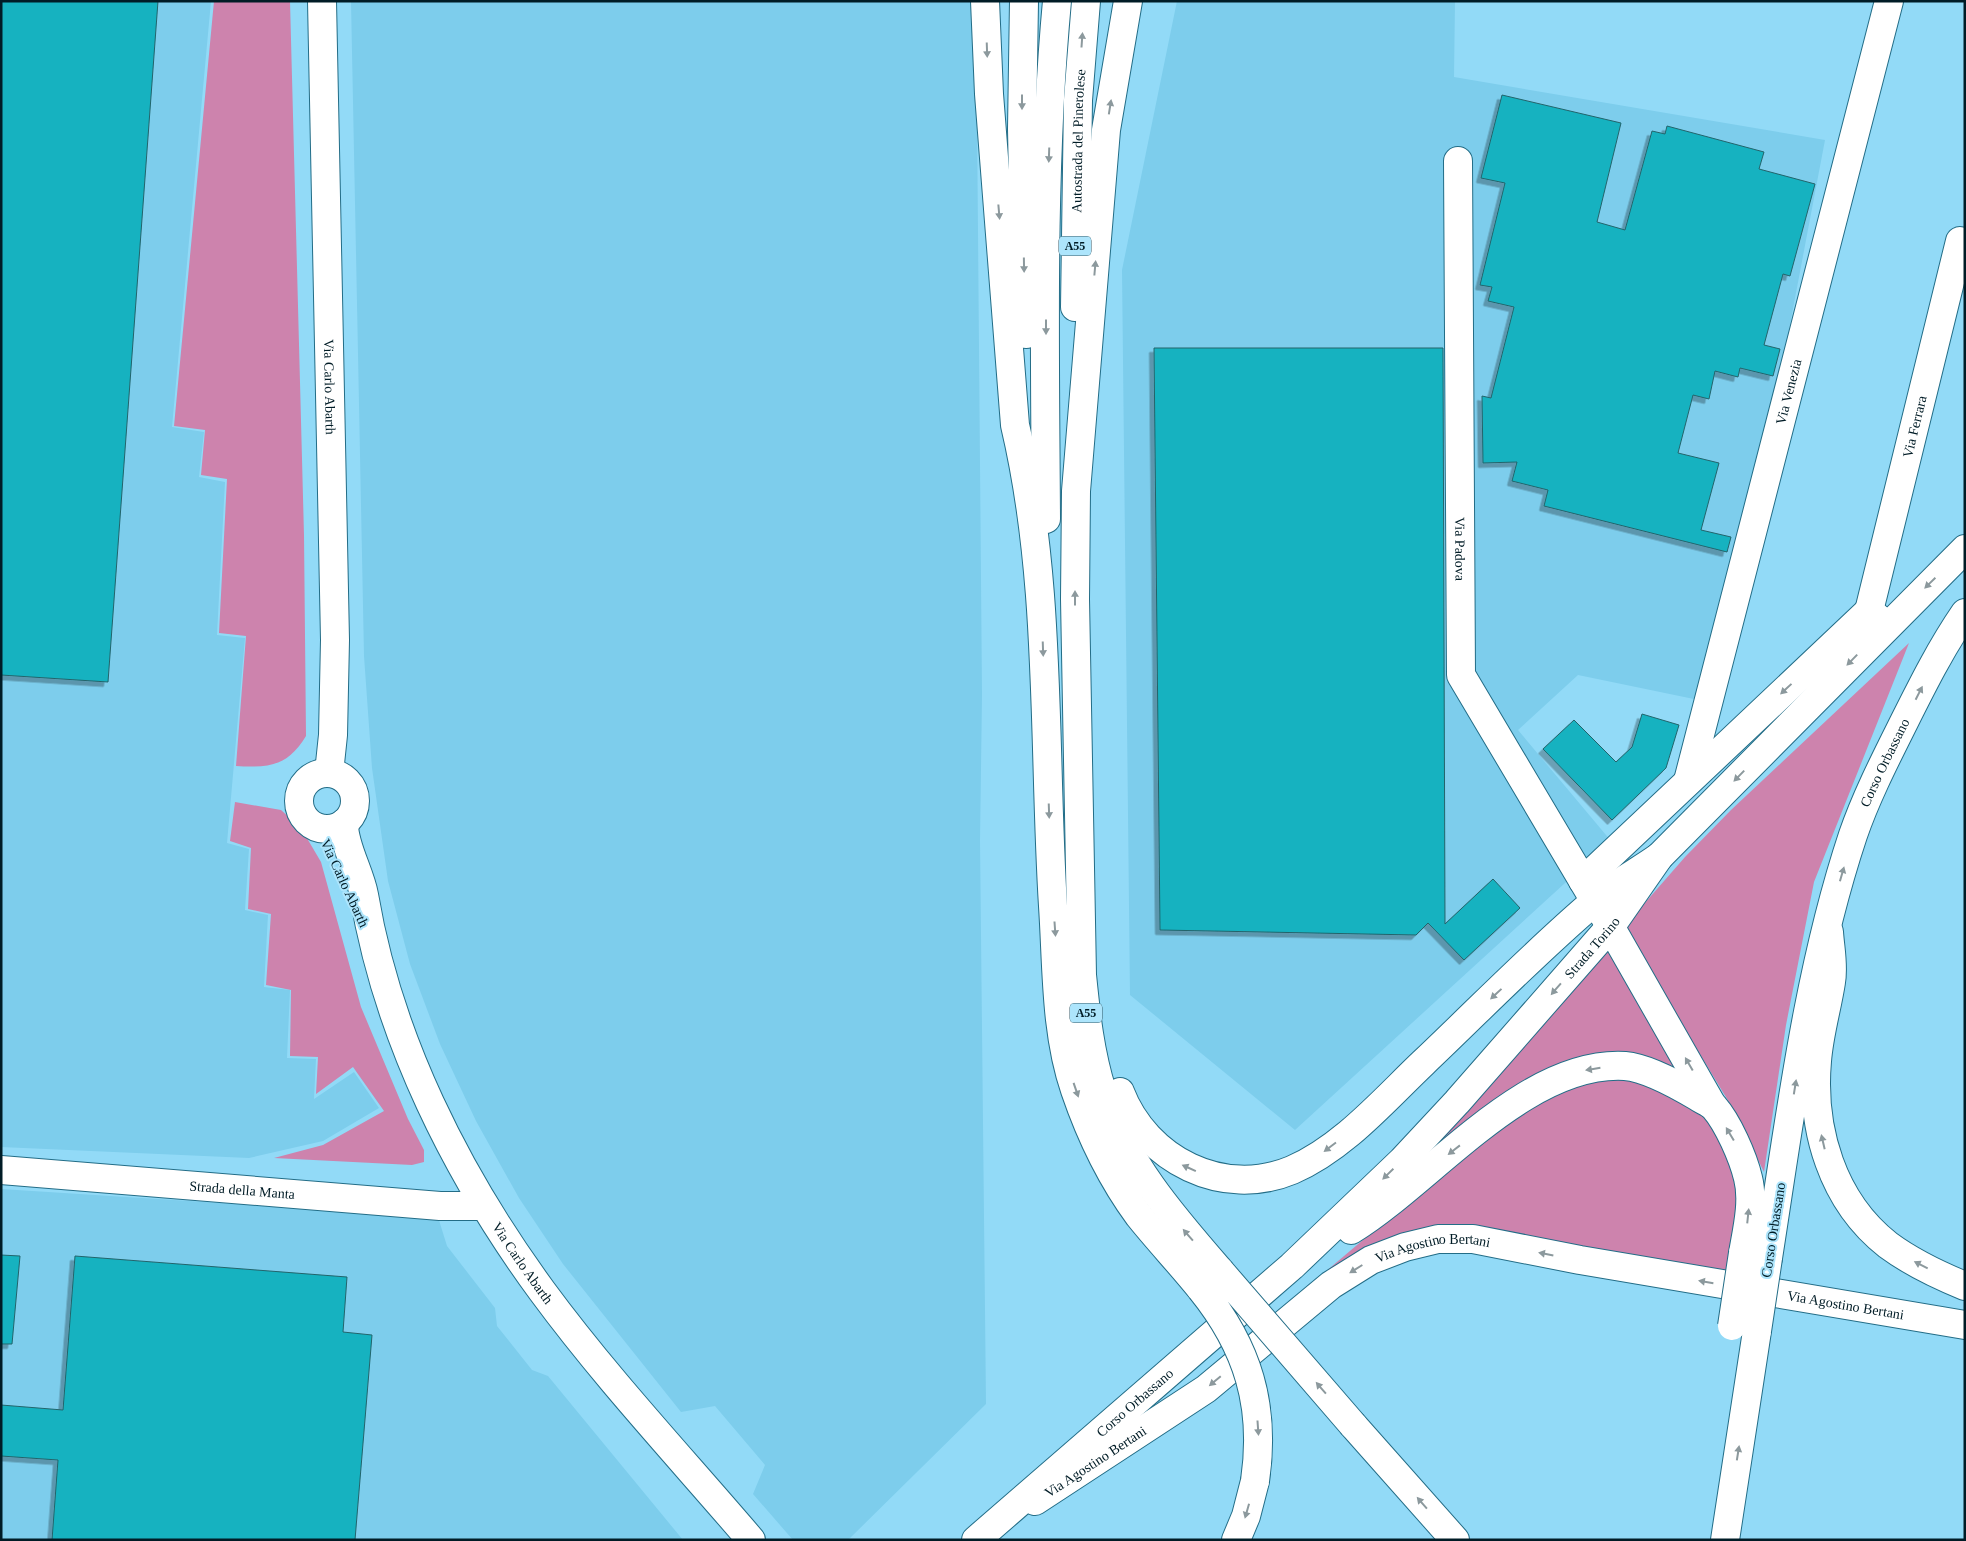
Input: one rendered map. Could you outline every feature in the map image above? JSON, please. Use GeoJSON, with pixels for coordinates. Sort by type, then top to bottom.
{"type":"FeatureCollection","features":[{"type":"Feature","properties":{"kind":"main road","name":"Via Carlo Abarth"},"geometry":{"type":"LineString","coordinates":[[322,1],[335,640],[333,735],[329,773]]}},
{"type":"Feature","properties":{"kind":"main road"},"geometry":{"type":"LineString","coordinates":[[986,1],[989,94],[1015,425],[1024,462],[1041,600]]}},
{"type":"Feature","properties":{"kind":"main road"},"geometry":{"type":"LineString","coordinates":[[1024,1],[1022,129],[1028,419],[1024,462]]}},
{"type":"Feature","properties":{"kind":"main road","name":"A55"},"geometry":{"type":"LineString","coordinates":[[1057,1],[1052,53],[1047,226],[1046,536],[1041,600],[1052,881],[1065,1056],[1093,1135],[1114,1176],[1139,1215],[1210,1280]]}},
{"type":"Feature","properties":{"kind":"main road","name":"Autostrada del Pinerolese"},"geometry":{"type":"LineString","coordinates":[[1076,491],[1076,166],[1078,100],[1086,1]]}},
{"type":"Feature","properties":{"kind":"main road"},"geometry":{"type":"LineString","coordinates":[[1076,491],[1106,130],[1128,1]]}},
{"type":"Feature","properties":{"kind":"main road","name":"Via Venezia"},"geometry":{"type":"LineString","coordinates":[[1688,781],[1889,1]]}},
{"type":"Feature","properties":{"kind":"main road","name":"Via Padova"},"geometry":{"type":"LineString","coordinates":[[1458,161],[1461,675],[1611,926],[1734,1140],[1749,1179],[1749,1203],[1756,1255]]}},
{"type":"Feature","properties":{"kind":"main road","name":"Via Ferrara"},"geometry":{"type":"LineString","coordinates":[[1878,618],[1960,241]]}},
{"type":"Feature","properties":{"kind":"main road","name":"A55"},"geometry":{"type":"LineString","coordinates":[[1076,491],[1076,716],[1082,976],[1087,1029],[1094,1062],[1113,1121],[1132,1157],[1175,1219],[1210,1280]]}},
{"type":"Feature","properties":{"kind":"main road","name":"Strada Torino"},"geometry":{"type":"LineString","coordinates":[[1589,891],[1688,781],[1878,618],[1965,549]]}},
{"type":"Feature","properties":{"kind":"main road","name":"Corso Orbassano"},"geometry":{"type":"LineString","coordinates":[[1724,1540],[1747,1389],[1745,1328],[1756,1255],[1828,921],[1853,834],[1887,756],[1942,646],[1965,613]]}},
{"type":"Feature","properties":{"kind":"main road","name":"Strada Torino"},"geometry":{"type":"LineString","coordinates":[[1292,1266],[1402,1161],[1458,1102],[1611,926],[1660,857],[1878,618]]}},
{"type":"Feature","properties":{"kind":"main road"},"geometry":{"type":"LineString","coordinates":[[1076,716],[1096,861],[1099,985],[1110,1061],[1129,1111],[1145,1135],[1166,1155],[1192,1169],[1223,1178],[1250,1180],[1280,1174],[1309,1162],[1367,1116],[1589,891],[1660,857]]}},
{"type":"Feature","properties":{"kind":"main road","name":"Via Carlo Abarth"},"geometry":{"type":"LineString","coordinates":[[329,773],[346,781],[355,797],[354,807],[332,825],[306,818],[299,803],[300,795],[307,781],[321,774],[329,773]]}},
{"type":"Feature","properties":{"kind":"main road","name":"Via Carlo Abarth"},"geometry":{"type":"LineString","coordinates":[[332,825],[336,860],[371,938],[379,970],[414,1065],[442,1126],[484,1206],[566,1323],[750,1540]]}},
{"type":"Feature","properties":{"kind":"main road","name":"Corso Orbassano"},"geometry":{"type":"LineString","coordinates":[[1828,921],[1832,979],[1817,1059],[1815,1093],[1823,1148],[1846,1199],[1866,1224],[1887,1244],[1909,1259],[1965,1286]]}},
{"type":"Feature","properties":{"kind":"main road"},"geometry":{"type":"LineString","coordinates":[[1292,1266],[1358,1226],[1516,1103],[1562,1076],[1592,1068],[1626,1066],[1671,1081],[1713,1106]]}},
{"type":"Feature","properties":{"kind":"main road","name":"Strada della Manta"},"geometry":{"type":"LineString","coordinates":[[1,1170],[440,1206],[484,1206]]}},
{"type":"Feature","properties":{"kind":"main road","name":"Via Agostino Bertani"},"geometry":{"type":"LineString","coordinates":[[979,1538],[1206,1389],[1330,1285],[1371,1260],[1405,1247],[1438,1239],[1473,1239],[1580,1260],[1965,1325]]}},
{"type":"Feature","properties":{"kind":"main road","name":"Corso Orbassano"},"geometry":{"type":"LineString","coordinates":[[979,1538],[1292,1266]]}},
{"type":"Feature","properties":{"kind":"main road"},"geometry":{"type":"LineString","coordinates":[[1210,1280],[1353,1424],[1454,1540]]}},
{"type":"Feature","properties":{"kind":"main road"},"geometry":{"type":"LineString","coordinates":[[1210,1280],[1222,1315],[1235,1340],[1250,1378],[1259,1429],[1255,1481],[1246,1516],[1236,1540]]}},
{"type":"Feature","properties":{"kind":"shaded area"},"geometry":{"type":"Polygon","coordinates":[[[1,1],[211,1],[172,427],[204,432],[199,477],[225,482],[217,635],[245,638],[227,843],[249,849],[245,910],[268,915],[264,987],[290,990],[287,1058],[316,1059],[314,1099],[354,1072],[379,1108],[323,1141],[249,1158],[1,1147],[1,1]]]}},
{"type":"Feature","properties":{"kind":"shaded area"},"geometry":{"type":"Polygon","coordinates":[[[214,1],[290,1],[304,535],[306,736],[292,754],[285,759],[277,763],[258,766],[236,766],[246,636],[219,633],[227,479],[201,475],[205,430],[174,426],[214,1]]]}},
{"type":"Feature","properties":{"kind":"shaded area"},"geometry":{"type":"Polygon","coordinates":[[[351,1],[976,1],[982,695],[980,841],[986,1404],[848,1540],[793,1540],[753,1494],[765,1465],[715,1406],[681,1412],[563,1264],[519,1198],[476,1121],[440,1044],[410,964],[388,881],[372,768],[364,656],[351,1]]]}},
{"type":"Feature","properties":{"kind":"shaded area"},"geometry":{"type":"Polygon","coordinates":[[[1177,1],[1455,1],[1454,77],[1825,140],[1718,704],[1578,675],[1518,730],[1611,841],[1295,1130],[1130,995],[1122,270],[1177,1]]]}},
{"type":"Feature","properties":{"kind":"shaded area"},"geometry":{"type":"Polygon","coordinates":[[[1909,643],[1814,882],[1786,1025],[1764,1172],[1732,1107],[1623,928],[1685,857],[1731,810],[1909,643]]]}},
{"type":"Feature","properties":{"kind":"shaded area"},"geometry":{"type":"Polygon","coordinates":[[[235,802],[281,810],[301,828],[321,862],[361,1007],[408,1119],[424,1150],[424,1162],[412,1165],[274,1158],[323,1145],[384,1111],[353,1067],[316,1094],[318,1057],[290,1056],[291,990],[266,985],[271,914],[248,909],[251,848],[230,841],[235,802]]]}},
{"type":"Feature","properties":{"kind":"shaded area"},"geometry":{"type":"Polygon","coordinates":[[[1609,944],[1681,1070],[1634,1056],[1431,1151],[1546,1022],[1609,944]]]}},
{"type":"Feature","properties":{"kind":"shaded area"},"geometry":{"type":"Polygon","coordinates":[[[1604,1077],[1644,1081],[1698,1110],[1713,1126],[1729,1153],[1740,1205],[1729,1272],[1475,1234],[1311,1284],[1475,1145],[1544,1097],[1604,1077]]]}},
{"type":"Feature","properties":{"kind":"shaded area"},"geometry":{"type":"Polygon","coordinates":[[[1,1189],[438,1217],[447,1246],[495,1308],[497,1326],[532,1370],[548,1376],[683,1540],[1,1540],[1,1189]]]}},
{"type":"Feature","properties":{"kind":"building"},"geometry":{"type":"Polygon","coordinates":[[[1,1],[158,1],[108,682],[1,675],[1,1]]]}},
{"type":"Feature","properties":{"kind":"building"},"geometry":{"type":"Polygon","coordinates":[[[1502,95],[1621,123],[1597,222],[1625,230],[1652,131],[1665,134],[1667,126],[1764,152],[1759,169],[1815,184],[1790,276],[1783,274],[1764,345],[1780,349],[1773,376],[1740,368],[1738,377],[1715,371],[1709,399],[1693,395],[1678,453],[1719,463],[1701,530],[1731,537],[1727,552],[1544,506],[1548,490],[1512,481],[1517,462],[1483,463],[1482,396],[1491,398],[1514,307],[1488,301],[1492,287],[1480,285],[1505,183],[1481,178],[1502,95]]]}},
{"type":"Feature","properties":{"kind":"building"},"geometry":{"type":"Polygon","coordinates":[[[1154,348],[1443,348],[1445,924],[1493,879],[1520,908],[1464,960],[1428,923],[1416,935],[1160,930],[1154,348]]]}},
{"type":"Feature","properties":{"kind":"building"},"geometry":{"type":"Polygon","coordinates":[[[1642,714],[1679,725],[1666,768],[1612,820],[1543,749],[1574,720],[1616,762],[1632,747],[1642,714]]]}},
{"type":"Feature","properties":{"kind":"building"},"geometry":{"type":"Polygon","coordinates":[[[1,1255],[20,1256],[12,1344],[1,1344],[1,1255]]]}},
{"type":"Feature","properties":{"kind":"building"},"geometry":{"type":"Polygon","coordinates":[[[75,1256],[347,1277],[343,1332],[372,1335],[355,1540],[52,1540],[58,1460],[1,1456],[1,1405],[63,1410],[75,1256]]]}}]}
